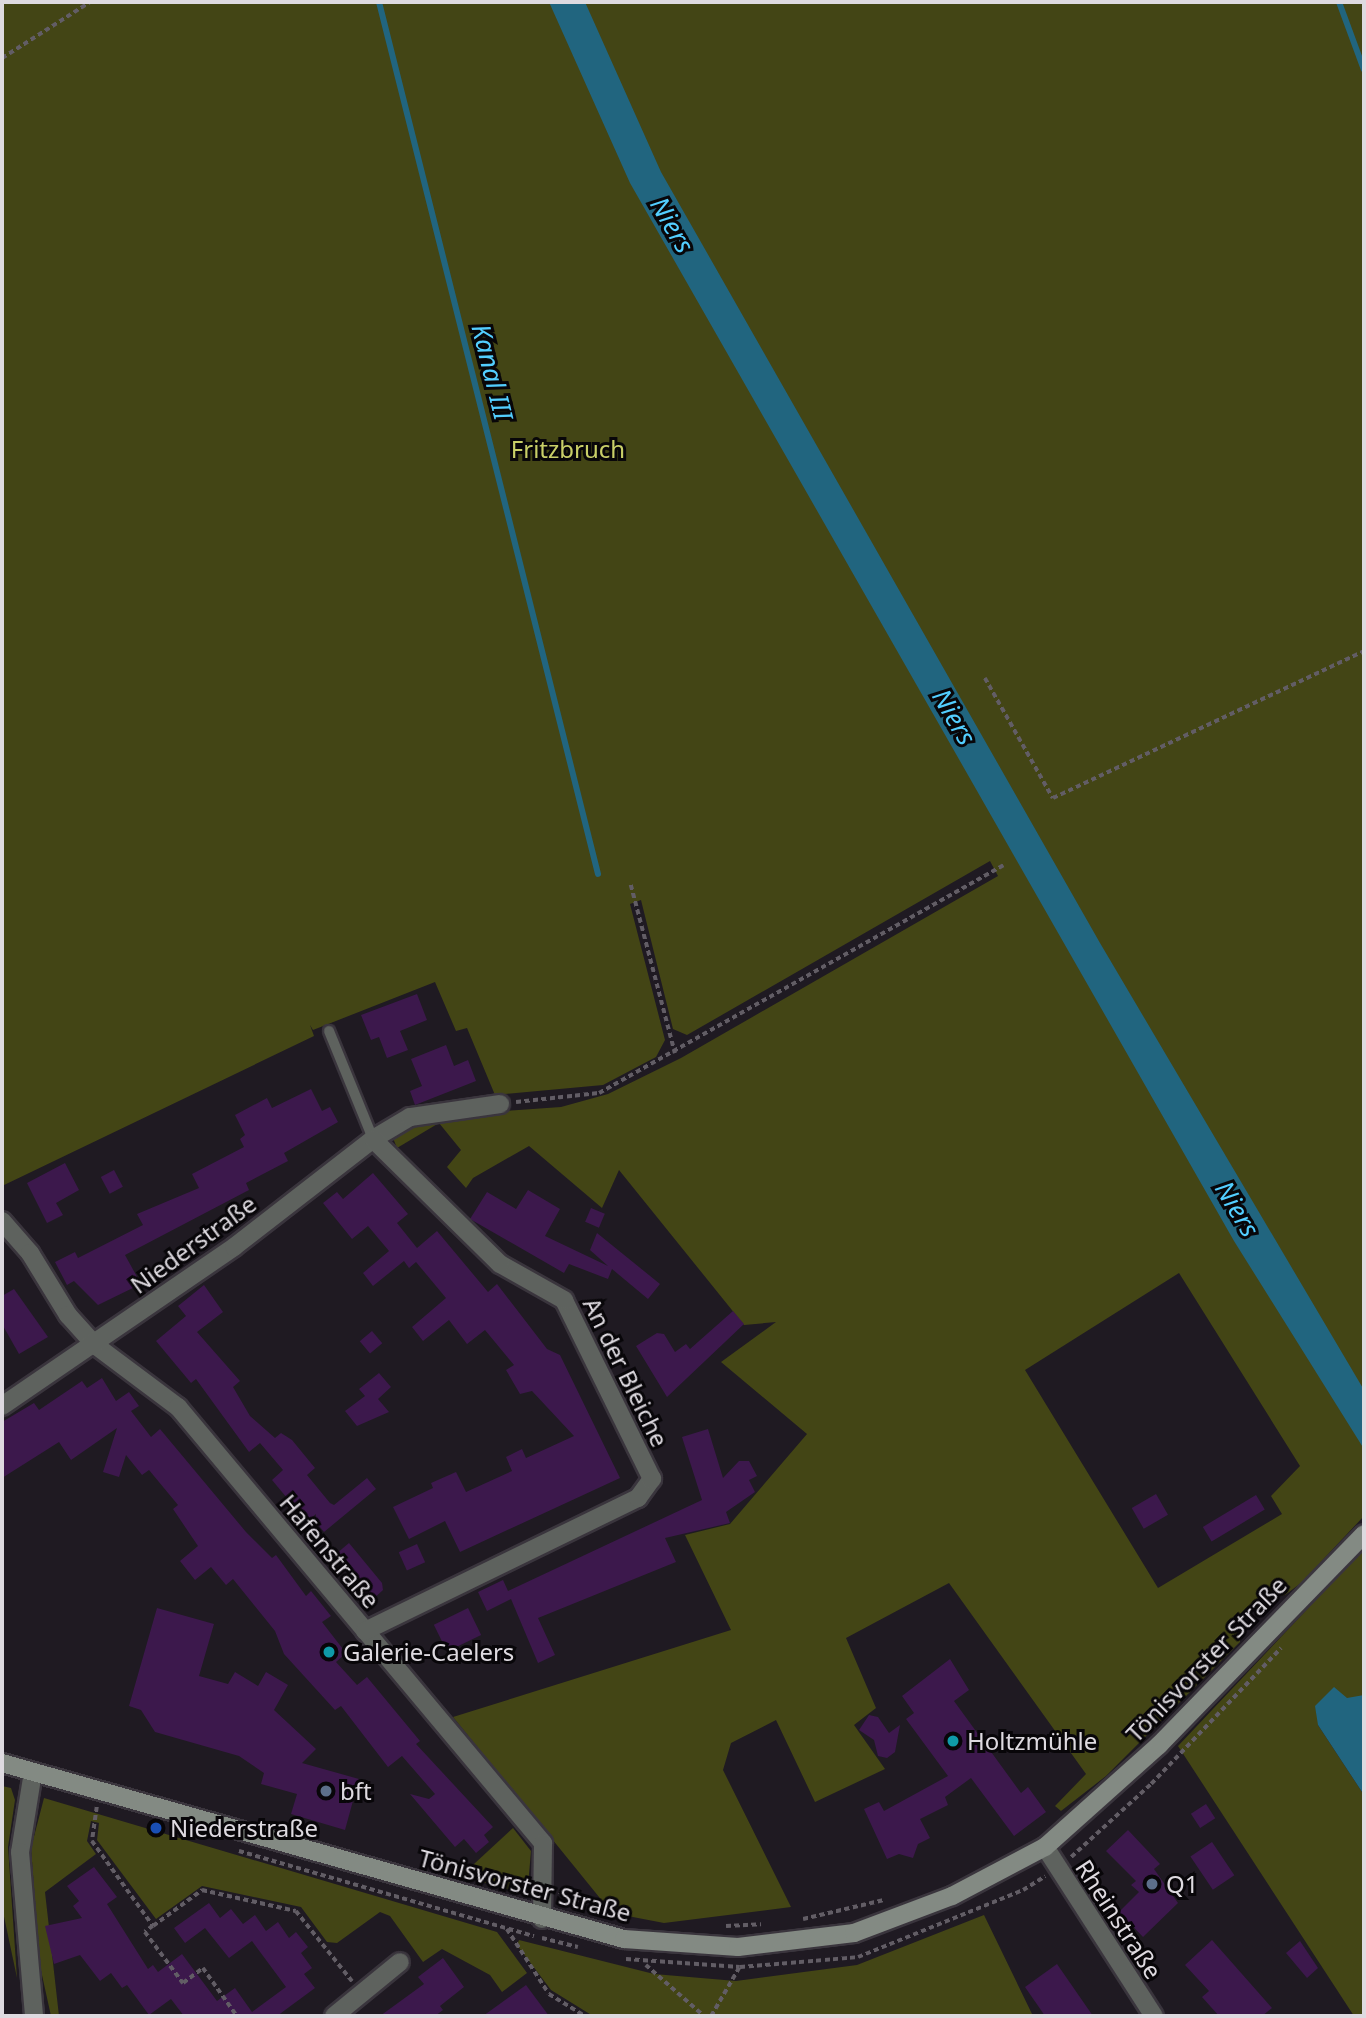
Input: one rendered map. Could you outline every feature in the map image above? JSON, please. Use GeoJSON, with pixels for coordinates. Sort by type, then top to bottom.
{"type":"FeatureCollection","features":[{"type":"Feature","properties":{"kind":"main road","name":"Tönisvorster Straße"},"geometry":{"type":"LineString","coordinates":[[2,1763],[496,1906],[624,1939],[738,1947],[855,1933],[1003,1872],[1045,1847],[1159,1745],[1364,1534]]}},
{"type":"Feature","properties":{"kind":"street"},"geometry":{"type":"LineString","coordinates":[[373,1139],[410,1117],[500,1104]]}},
{"type":"Feature","properties":{"kind":"street","name":"Niederstraße"},"geometry":{"type":"LineString","coordinates":[[2,1406],[95,1345],[373,1139]]}},
{"type":"Feature","properties":{"kind":"street","name":"An der Bleiche"},"geometry":{"type":"LineString","coordinates":[[365,1631],[638,1498],[652,1479],[564,1300],[500,1264],[373,1139]]}},
{"type":"Feature","properties":{"kind":"street","name":"Hafenstraße"},"geometry":{"type":"LineString","coordinates":[[2,1222],[95,1345],[178,1407],[543,1843],[545,1890],[542,1919]]}},
{"type":"Feature","properties":{"kind":"street"},"geometry":{"type":"LineString","coordinates":[[33,1772],[20,1852],[34,2016]]}},
{"type":"Feature","properties":{"kind":"street","name":"Rheinstraße"},"geometry":{"type":"LineString","coordinates":[[1045,1847],[1154,2016]]}},
{"type":"Feature","properties":{"kind":"street"},"geometry":{"type":"LineString","coordinates":[[334,2016],[400,1962]]}},
{"type":"Feature","properties":{"kind":"lane"},"geometry":{"type":"LineString","coordinates":[[329,1031],[373,1139]]}},
{"type":"Feature","properties":{"kind":"path"},"geometry":{"type":"LineString","coordinates":[[2,58],[90,2]]}},
{"type":"Feature","properties":{"kind":"path"},"geometry":{"type":"LineString","coordinates":[[985,678],[1053,799],[1364,651]]}},
{"type":"Feature","properties":{"kind":"path"},"geometry":{"type":"LineString","coordinates":[[500,1104],[598,1093],[675,1053],[1003,865]]}},
{"type":"Feature","properties":{"kind":"path"},"geometry":{"type":"LineString","coordinates":[[631,884],[675,1053]]}},
{"type":"Feature","properties":{"kind":"path"},"geometry":{"type":"LineString","coordinates":[[100,1791],[92,1841],[153,1926]]}},
{"type":"Feature","properties":{"kind":"path"},"geometry":{"type":"LineString","coordinates":[[1003,1872],[1023,1890]]}},
{"type":"Feature","properties":{"kind":"path"},"geometry":{"type":"LineString","coordinates":[[545,1890],[566,1893],[611,1917]]}},
{"type":"Feature","properties":{"kind":"path"},"geometry":{"type":"LineString","coordinates":[[237,2016],[203,1968],[183,1983],[145,1932],[202,1891],[296,1911],[362,1994]]}},
{"type":"Feature","properties":{"kind":"path"},"geometry":{"type":"LineString","coordinates":[[799,1920],[894,1897]]}},
{"type":"Feature","properties":{"kind":"path"},"geometry":{"type":"LineString","coordinates":[[496,1906],[517,1951],[549,1994],[585,2016]]}},
{"type":"Feature","properties":{"kind":"path"},"geometry":{"type":"LineString","coordinates":[[722,1927],[774,1923]]}},
{"type":"Feature","properties":{"kind":"path"},"geometry":{"type":"LineString","coordinates":[[624,1939],[704,2016]]}},
{"type":"Feature","properties":{"kind":"path"},"geometry":{"type":"LineString","coordinates":[[711,2016],[740,1967]]}},
{"type":"Feature","properties":{"kind":"green space","name":"Fritzbruch"},"geometry":{"type":"Polygon","coordinates":[[[2,2],[1364,2],[1364,1516],[1301,1583],[1285,1595],[1258,1600],[1241,1618],[1240,1642],[1106,1776],[1061,1811],[1055,1806],[1086,1774],[949,1583],[846,1638],[876,1708],[854,1725],[885,1769],[815,1802],[776,1720],[731,1743],[723,1770],[791,1907],[664,1923],[612,1913],[453,1717],[731,1630],[685,1535],[730,1524],[807,1434],[721,1362],[776,1322],[744,1325],[619,1170],[602,1208],[529,1146],[473,1178],[466,1188],[447,1167],[461,1150],[439,1123],[397,1148],[393,1138],[398,1129],[436,1116],[561,1107],[608,1094],[681,1058],[998,876],[990,861],[687,1035],[673,1029],[641,900],[630,904],[665,1040],[656,1057],[603,1085],[495,1095],[467,1028],[456,1031],[435,982],[313,1030],[310,1025],[314,1036],[2,1186],[2,2]],[[1179,1273],[1025,1370],[1158,1588],[1282,1514],[1271,1496],[1300,1466],[1179,1273]]]}},
{"type":"Feature","properties":{"kind":"green space"},"geometry":{"type":"Polygon","coordinates":[[[1364,1549],[1364,1695],[1318,1725],[1364,1795],[1364,2016],[1354,2016],[1178,1746],[1364,1549]]]}},
{"type":"Feature","properties":{"kind":"green space"},"geometry":{"type":"Polygon","coordinates":[[[2,1786],[11,1788],[15,1800],[8,1847],[17,1978],[2,1907],[2,1786]]]}},
{"type":"Feature","properties":{"kind":"green space"},"geometry":{"type":"Polygon","coordinates":[[[44,1798],[497,1932],[527,1973],[502,1992],[490,1975],[442,1949],[423,1962],[390,1916],[380,1912],[337,1943],[327,1942],[301,1907],[202,1886],[156,1919],[97,1840],[99,1823],[91,1821],[87,1841],[96,1854],[45,1892],[59,2016],[51,2016],[40,1966],[31,1848],[44,1798]]]}},
{"type":"Feature","properties":{"kind":"green space"},"geometry":{"type":"Polygon","coordinates":[[[513,1828],[531,1851],[528,1886],[520,1893],[461,1876],[513,1828]]]}},
{"type":"Feature","properties":{"kind":"green space"},"geometry":{"type":"Polygon","coordinates":[[[984,1915],[1033,2016],[593,2016],[551,1990],[517,1945],[519,1940],[654,1974],[736,1981],[857,1965],[984,1915]]]}},
{"type":"Feature","properties":{"kind":"water","name":"Niers"},"geometry":{"type":"Polygon","coordinates":[[[549,2],[585,2],[661,172],[1100,943],[1364,1390],[1364,1449],[1234,1241],[630,183],[549,2]]]}},
{"type":"Feature","properties":{"kind":"water"},"geometry":{"type":"Polygon","coordinates":[[[1334,1687],[1347,1698],[1364,1695],[1364,1795],[1318,1725],[1315,1706],[1334,1687]]]}},
{"type":"Feature","properties":{"kind":"building"},"geometry":{"type":"Polygon","coordinates":[[[417,994],[427,1020],[400,1031],[408,1050],[387,1058],[379,1037],[371,1040],[361,1015],[417,994]]]}},
{"type":"Feature","properties":{"kind":"building"},"geometry":{"type":"Polygon","coordinates":[[[446,1045],[454,1066],[468,1060],[476,1081],[415,1105],[410,1091],[422,1086],[411,1059],[446,1045]]]}},
{"type":"Feature","properties":{"kind":"building"},"geometry":{"type":"Polygon","coordinates":[[[311,1089],[322,1111],[330,1107],[338,1122],[284,1153],[288,1161],[246,1183],[249,1190],[125,1255],[141,1284],[98,1305],[74,1281],[67,1285],[55,1262],[75,1252],[78,1258],[143,1225],[137,1214],[199,1188],[192,1174],[244,1147],[240,1139],[245,1135],[235,1115],[267,1098],[272,1108],[311,1089]]]}},
{"type":"Feature","properties":{"kind":"building"},"geometry":{"type":"Polygon","coordinates":[[[65,1163],[79,1190],[56,1203],[63,1215],[47,1223],[27,1183],[65,1163]]]}},
{"type":"Feature","properties":{"kind":"building"},"geometry":{"type":"Polygon","coordinates":[[[114,1170],[123,1187],[110,1194],[101,1177],[114,1170]]]}},
{"type":"Feature","properties":{"kind":"building"},"geometry":{"type":"Polygon","coordinates":[[[373,1173],[408,1214],[397,1223],[417,1248],[437,1231],[488,1292],[497,1284],[547,1349],[560,1355],[620,1478],[460,1552],[445,1521],[409,1539],[393,1507],[433,1488],[431,1483],[456,1472],[466,1492],[512,1471],[506,1457],[522,1449],[526,1458],[574,1436],[532,1391],[520,1394],[506,1370],[514,1365],[485,1330],[467,1344],[449,1320],[423,1341],[412,1327],[446,1298],[416,1262],[409,1268],[404,1261],[373,1286],[363,1273],[389,1251],[368,1226],[352,1239],[323,1203],[337,1192],[343,1199],[373,1173]]]}},
{"type":"Feature","properties":{"kind":"building"},"geometry":{"type":"Polygon","coordinates":[[[528,1190],[560,1209],[545,1236],[608,1266],[590,1250],[597,1233],[660,1284],[648,1299],[612,1269],[608,1279],[569,1264],[564,1273],[470,1219],[487,1192],[516,1209],[528,1190]]]}},
{"type":"Feature","properties":{"kind":"building"},"geometry":{"type":"Polygon","coordinates":[[[591,1208],[605,1214],[599,1228],[585,1222],[591,1208]]]}},
{"type":"Feature","properties":{"kind":"building"},"geometry":{"type":"Polygon","coordinates":[[[204,1285],[223,1312],[197,1332],[240,1381],[233,1387],[250,1416],[275,1438],[281,1433],[292,1440],[315,1468],[307,1475],[330,1503],[334,1505],[367,1478],[376,1489],[324,1532],[315,1521],[316,1514],[307,1522],[272,1480],[283,1470],[260,1443],[249,1452],[196,1379],[191,1383],[156,1341],[186,1316],[178,1306],[204,1285]]]}},
{"type":"Feature","properties":{"kind":"building"},"geometry":{"type":"Polygon","coordinates":[[[14,1289],[48,1337],[19,1354],[2,1324],[2,1296],[14,1289]]]}},
{"type":"Feature","properties":{"kind":"building"},"geometry":{"type":"Polygon","coordinates":[[[733,1311],[744,1324],[667,1397],[636,1346],[657,1333],[664,1334],[675,1352],[686,1344],[690,1349],[733,1311]]]}},
{"type":"Feature","properties":{"kind":"building"},"geometry":{"type":"Polygon","coordinates":[[[372,1331],[382,1343],[370,1354],[360,1341],[372,1331]]]}},
{"type":"Feature","properties":{"kind":"building"},"geometry":{"type":"Polygon","coordinates":[[[379,1373],[391,1387],[378,1399],[389,1412],[357,1426],[345,1411],[365,1396],[359,1389],[379,1373]]]}},
{"type":"Feature","properties":{"kind":"building"},"geometry":{"type":"Polygon","coordinates":[[[102,1378],[116,1401],[129,1392],[139,1406],[131,1411],[151,1437],[160,1429],[246,1532],[272,1558],[276,1555],[306,1596],[311,1591],[331,1616],[322,1622],[346,1653],[336,1662],[357,1685],[367,1677],[420,1741],[416,1744],[493,1827],[484,1835],[489,1842],[476,1853],[464,1839],[455,1847],[410,1794],[429,1799],[435,1794],[402,1756],[388,1767],[341,1706],[335,1710],[284,1654],[275,1631],[233,1579],[226,1585],[211,1567],[195,1580],[180,1561],[198,1546],[173,1509],[178,1505],[149,1470],[142,1475],[126,1455],[119,1477],[103,1472],[117,1428],[71,1460],[59,1442],[2,1478],[2,1422],[34,1403],[39,1410],[82,1381],[87,1388],[102,1378]]]}},
{"type":"Feature","properties":{"kind":"building"},"geometry":{"type":"Polygon","coordinates":[[[708,1429],[723,1478],[739,1461],[749,1461],[757,1476],[749,1480],[755,1492],[726,1512],[730,1523],[665,1538],[676,1562],[538,1618],[555,1655],[538,1663],[511,1599],[487,1611],[478,1592],[503,1580],[508,1591],[702,1500],[682,1437],[708,1429]]]}},
{"type":"Feature","properties":{"kind":"building"},"geometry":{"type":"Polygon","coordinates":[[[1156,1494],[1168,1515],[1144,1529],[1132,1508],[1156,1494]]]}},
{"type":"Feature","properties":{"kind":"building"},"geometry":{"type":"Polygon","coordinates":[[[1256,1495],[1265,1510],[1212,1542],[1203,1527],[1256,1495]]]}},
{"type":"Feature","properties":{"kind":"building"},"geometry":{"type":"Polygon","coordinates":[[[349,1543],[382,1583],[383,1590],[371,1601],[339,1562],[336,1554],[349,1543]]]}},
{"type":"Feature","properties":{"kind":"building"},"geometry":{"type":"Polygon","coordinates":[[[417,1544],[425,1562],[407,1570],[399,1552],[417,1544]]]}},
{"type":"Feature","properties":{"kind":"building"},"geometry":{"type":"Polygon","coordinates":[[[157,1608],[214,1624],[199,1676],[228,1684],[235,1672],[258,1686],[266,1672],[288,1685],[274,1710],[316,1749],[302,1763],[359,1779],[345,1830],[291,1814],[297,1794],[261,1784],[264,1773],[239,1756],[155,1732],[141,1710],[129,1706],[157,1608]]]}},
{"type":"Feature","properties":{"kind":"building"},"geometry":{"type":"Polygon","coordinates":[[[468,1608],[481,1635],[447,1652],[434,1625],[468,1608]]]}},
{"type":"Feature","properties":{"kind":"building","name":"Holtzmühle"},"geometry":{"type":"Polygon","coordinates":[[[950,1659],[969,1690],[954,1701],[1021,1793],[1028,1787],[1046,1812],[1014,1836],[971,1778],[945,1797],[948,1805],[920,1819],[930,1838],[918,1844],[913,1858],[899,1854],[887,1859],[864,1809],[879,1802],[884,1811],[948,1776],[906,1719],[914,1713],[902,1696],[950,1659]]]}},
{"type":"Feature","properties":{"kind":"building"},"geometry":{"type":"Polygon","coordinates":[[[869,1715],[878,1717],[889,1733],[900,1725],[895,1752],[887,1758],[878,1756],[874,1740],[859,1730],[869,1715]]]}},
{"type":"Feature","properties":{"kind":"building"},"geometry":{"type":"Polygon","coordinates":[[[1206,1804],[1215,1818],[1200,1828],[1191,1814],[1206,1804]]]}},
{"type":"Feature","properties":{"kind":"building"},"geometry":{"type":"Polygon","coordinates":[[[1128,1830],[1160,1864],[1154,1869],[1178,1903],[1143,1937],[1119,1912],[1139,1892],[1131,1885],[1136,1881],[1106,1851],[1128,1830]]]}},
{"type":"Feature","properties":{"kind":"building"},"geometry":{"type":"Polygon","coordinates":[[[1212,1842],[1234,1875],[1213,1890],[1190,1857],[1212,1842]]]}},
{"type":"Feature","properties":{"kind":"building"},"geometry":{"type":"Polygon","coordinates":[[[94,1867],[117,1897],[107,1904],[148,1969],[153,1965],[158,1972],[182,1954],[217,2001],[235,1988],[252,2012],[286,1987],[252,1941],[229,1958],[205,1928],[185,1943],[174,1928],[209,1903],[220,1918],[231,1909],[243,1924],[255,1915],[266,1931],[278,1922],[289,1938],[296,1932],[308,1947],[301,1953],[312,1968],[304,1974],[315,1988],[277,2016],[184,2016],[171,1999],[149,2015],[127,1985],[122,1988],[111,1973],[100,1981],[80,1955],[54,1964],[45,1926],[82,1918],[73,1906],[79,1901],[67,1886],[94,1867]]]}},
{"type":"Feature","properties":{"kind":"building"},"geometry":{"type":"Polygon","coordinates":[[[1212,1940],[1272,2008],[1262,2016],[1219,2016],[1202,1997],[1209,1991],[1185,1965],[1212,1940]]]}},
{"type":"Feature","properties":{"kind":"building"},"geometry":{"type":"Polygon","coordinates":[[[1300,1941],[1318,1968],[1307,1978],[1286,1953],[1300,1941]]]}},
{"type":"Feature","properties":{"kind":"building"},"geometry":{"type":"Polygon","coordinates":[[[443,1958],[464,1987],[440,2006],[443,2010],[435,2016],[380,2016],[424,1984],[418,1977],[443,1958]]]}},
{"type":"Feature","properties":{"kind":"building"},"geometry":{"type":"Polygon","coordinates":[[[1057,1964],[1093,2016],[1045,2016],[1025,1987],[1057,1964]]]}},
{"type":"Feature","properties":{"kind":"building"},"geometry":{"type":"Polygon","coordinates":[[[526,1985],[549,2016],[483,2016],[526,1985]]]}},
{"type":"Feature","properties":{"kind":"waterway","name":"Kanal III"},"geometry":{"type":"LineString","coordinates":[[379,2],[598,874]]}},
{"type":"Feature","properties":{"kind":"waterway"},"geometry":{"type":"LineString","coordinates":[[1339,2],[1364,70]]}},
{"type":"Feature","properties":{"kind":"place","name":"Galerie-Caelers"},"geometry":{"type":"Point","coordinates":[329,1652]}},
{"type":"Feature","properties":{"kind":"place","name":"Holtzmühle"},"geometry":{"type":"Point","coordinates":[953,1741]}},
{"type":"Feature","properties":{"kind":"place","name":"bft"},"geometry":{"type":"Point","coordinates":[326,1791]}},
{"type":"Feature","properties":{"kind":"place","name":"Niederstraße"},"geometry":{"type":"Point","coordinates":[156,1828]}},
{"type":"Feature","properties":{"kind":"place","name":"Q1"},"geometry":{"type":"Point","coordinates":[1152,1884]}}]}
